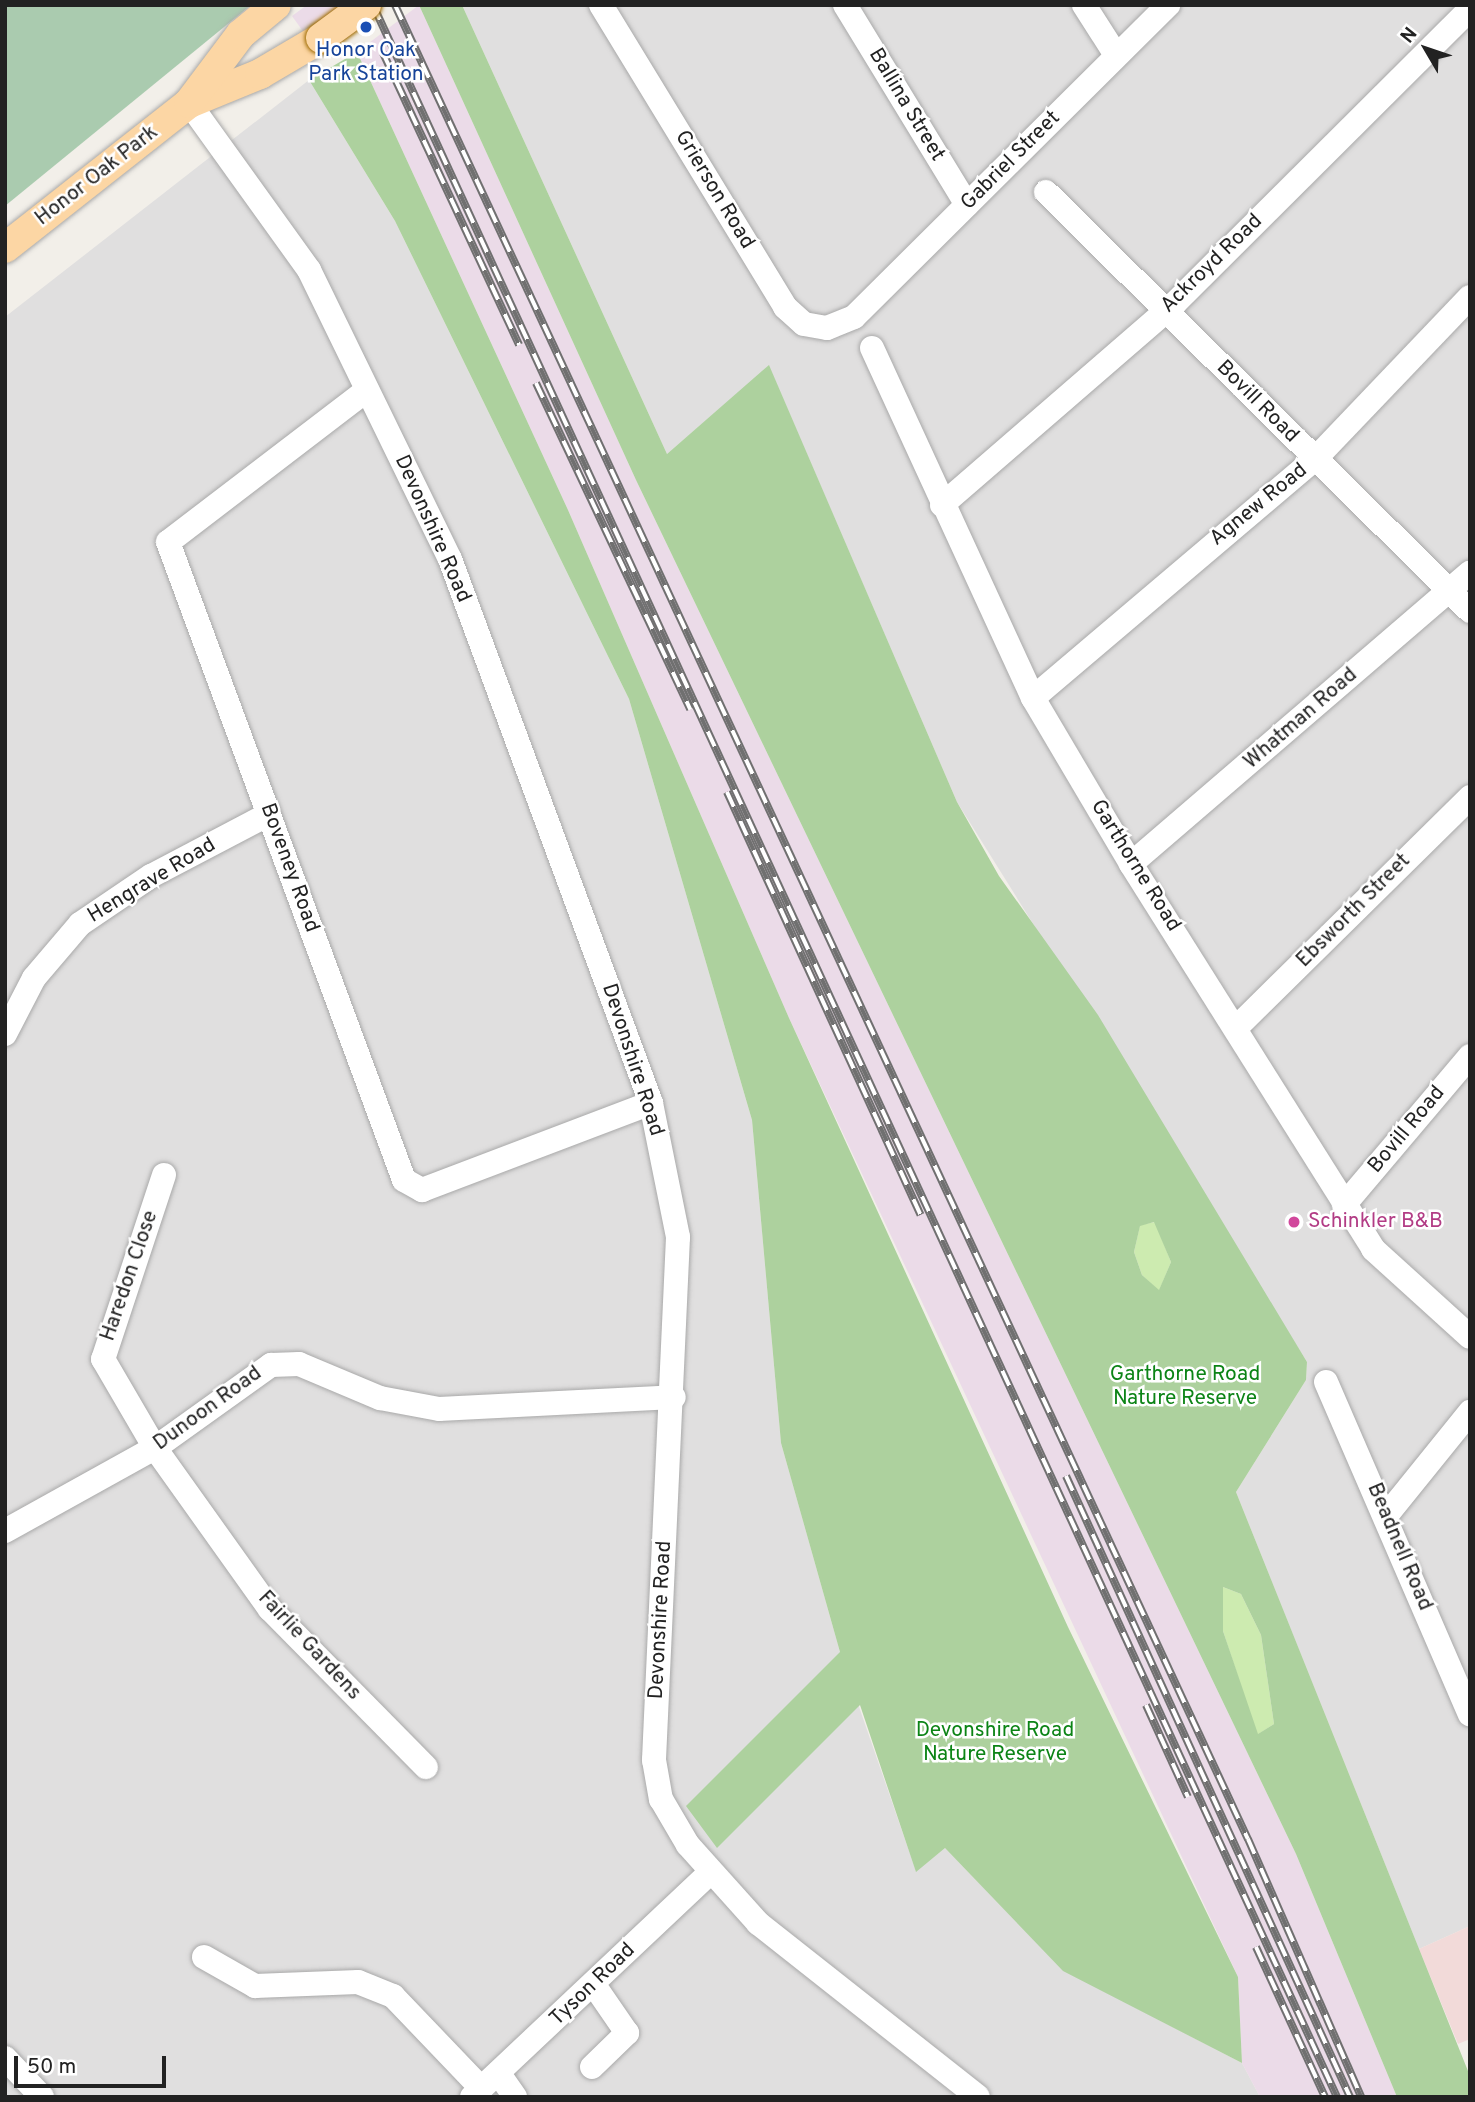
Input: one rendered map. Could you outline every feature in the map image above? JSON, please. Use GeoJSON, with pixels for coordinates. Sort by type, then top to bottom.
{"type":"FeatureCollection","features":[{"type":"Feature","properties":{"kind":"main road","name":"Honor Oak Park"},"geometry":{"type":"LineString","coordinates":[[5,248],[189,103],[241,34],[276,5]]}},
{"type":"Feature","properties":{"kind":"main road","name":"Honor Oak Park"},"geometry":{"type":"LineString","coordinates":[[189,103],[260,74],[321,37],[366,5]]}},
{"type":"Feature","properties":{"kind":"street","name":"Grierson Road"},"geometry":{"type":"LineString","coordinates":[[601,5],[785,307],[816,328],[854,317]]}},
{"type":"Feature","properties":{"kind":"street","name":"Ballina Street"},"geometry":{"type":"LineString","coordinates":[[845,5],[967,205]]}},
{"type":"Feature","properties":{"kind":"street"},"geometry":{"type":"LineString","coordinates":[[1084,5],[1116,55]]}},
{"type":"Feature","properties":{"kind":"street","name":"Gabriel Street"},"geometry":{"type":"LineString","coordinates":[[854,317],[1168,5]]}},
{"type":"Feature","properties":{"kind":"street","name":"Ackroyd Road"},"geometry":{"type":"LineString","coordinates":[[942,505],[1166,311],[1470,9]]}},
{"type":"Feature","properties":{"kind":"street","name":"Devonshire Road"},"geometry":{"type":"LineString","coordinates":[[189,103],[309,270],[450,559],[651,1103],[678,1237],[674,1397],[654,1760],[661,1799],[711,1871],[758,1923],[978,2097]]}},
{"type":"Feature","properties":{"kind":"street","name":"Bovill Road"},"geometry":{"type":"LineString","coordinates":[[1046,192],[1470,611]]}},
{"type":"Feature","properties":{"kind":"street","name":"Agnew Road"},"geometry":{"type":"LineString","coordinates":[[1033,698],[1315,460],[1470,297]]}},
{"type":"Feature","properties":{"kind":"street","name":"Garthorne Road"},"geometry":{"type":"LineString","coordinates":[[872,348],[1033,698],[1131,864],[1238,1026],[1373,1249],[1470,1336]]}},
{"type":"Feature","properties":{"kind":"street","name":"Boveney Road"},"geometry":{"type":"LineString","coordinates":[[367,390],[168,542],[404,1180],[422,1189],[651,1103]]}},
{"type":"Feature","properties":{"kind":"street","name":"Whatman Road"},"geometry":{"type":"LineString","coordinates":[[1131,864],[1470,572]]}},
{"type":"Feature","properties":{"kind":"street","name":"Ebsworth Street"},"geometry":{"type":"LineString","coordinates":[[1238,1026],[1470,797]]}},
{"type":"Feature","properties":{"kind":"street","name":"Hengrave Road"},"geometry":{"type":"LineString","coordinates":[[5,1034],[34,978],[80,924],[151,876],[269,814]]}},
{"type":"Feature","properties":{"kind":"street","name":"Bovill Road"},"geometry":{"type":"LineString","coordinates":[[1344,1205],[1470,1056]]}},
{"type":"Feature","properties":{"kind":"street","name":"Haredon Close"},"geometry":{"type":"LineString","coordinates":[[155,1448],[103,1359],[164,1175]]}},
{"type":"Feature","properties":{"kind":"street","name":"Dunoon Road"},"geometry":{"type":"LineString","coordinates":[[5,1531],[155,1448],[259,1371],[288,1362],[380,1398],[439,1409],[674,1397]]}},
{"type":"Feature","properties":{"kind":"street","name":"Beadnell Road"},"geometry":{"type":"LineString","coordinates":[[1326,1382],[1470,1714]]}},
{"type":"Feature","properties":{"kind":"street"},"geometry":{"type":"LineString","coordinates":[[1386,1516],[1470,1412]]}},
{"type":"Feature","properties":{"kind":"street","name":"Fairlie Gardens"},"geometry":{"type":"LineString","coordinates":[[155,1448],[270,1609],[426,1767]]}},
{"type":"Feature","properties":{"kind":"street","name":"Tyson Road"},"geometry":{"type":"LineString","coordinates":[[484,2086],[594,1985],[711,1871]]}},
{"type":"Feature","properties":{"kind":"street"},"geometry":{"type":"LineString","coordinates":[[204,1958],[255,1986],[358,1982],[393,1996],[484,2086],[515,2097]]}},
{"type":"Feature","properties":{"kind":"street"},"geometry":{"type":"LineString","coordinates":[[592,2067],[627,2033],[594,1985]]}},
{"type":"Feature","properties":{"kind":"street"},"geometry":{"type":"LineString","coordinates":[[5,2058],[42,2097]]}},
{"type":"Feature","properties":{"kind":"shaded area"},"geometry":{"type":"Polygon","coordinates":[[[307,5],[346,5],[305,34],[292,16],[307,5]]]}},
{"type":"Feature","properties":{"kind":"shaded area"},"geometry":{"type":"Polygon","coordinates":[[[419,5],[636,480],[1296,1854],[1397,2097],[1260,2097],[1242,2063],[1238,1977],[789,1018],[568,510],[357,52],[419,5]]]}},
{"type":"Feature","properties":{"kind":"shaded area"},"geometry":{"type":"Polygon","coordinates":[[[462,5],[1470,5],[1470,1926],[1419,1949],[1236,1492],[1306,1380],[1307,1362],[957,802],[769,366],[667,454],[462,5]]]}},
{"type":"Feature","properties":{"kind":"shaded area"},"geometry":{"type":"Polygon","coordinates":[[[309,80],[395,221],[629,699],[752,1120],[781,1443],[840,1652],[916,1871],[945,1848],[1063,1970],[1242,2063],[1260,2097],[5,2097],[5,317],[309,80]]]}},
{"type":"Feature","properties":{"kind":"shaded area"},"geometry":{"type":"Polygon","coordinates":[[[1470,1926],[1470,2039],[1458,2044],[1419,1949],[1470,1926]]]}},
{"type":"Feature","properties":{"kind":"green space"},"geometry":{"type":"Polygon","coordinates":[[[5,5],[251,5],[5,206],[5,5]]]}},
{"type":"Feature","properties":{"kind":"green space","name":"Garthorne Road Nature Reserve"},"geometry":{"type":"Polygon","coordinates":[[[419,5],[462,5],[667,454],[769,365],[957,802],[999,876],[1098,1015],[1307,1362],[1306,1380],[1236,1492],[1470,2076],[1470,2097],[1397,2097],[1296,1854],[636,480],[419,5]],[[1154,1222],[1140,1226],[1134,1252],[1142,1275],[1159,1290],[1171,1262],[1154,1222]],[[1223,1587],[1223,1631],[1258,1734],[1274,1724],[1261,1635],[1241,1594],[1223,1587]]]}},
{"type":"Feature","properties":{"kind":"green space","name":"Devonshire Road Nature Reserve"},"geometry":{"type":"Polygon","coordinates":[[[357,52],[568,510],[789,1018],[1068,1627],[1238,1977],[1242,2063],[1063,1971],[945,1848],[916,1872],[860,1705],[717,1848],[686,1806],[840,1652],[781,1443],[752,1120],[629,699],[395,221],[309,80],[357,52]]]}},
{"type":"Feature","properties":{"kind":"green space"},"geometry":{"type":"Polygon","coordinates":[[[1155,1222],[1171,1262],[1159,1291],[1142,1275],[1134,1252],[1140,1225],[1155,1222]]]}},
{"type":"Feature","properties":{"kind":"green space"},"geometry":{"type":"Polygon","coordinates":[[[1223,1587],[1241,1594],[1261,1635],[1274,1724],[1257,1735],[1223,1631],[1223,1587]]]}},
{"type":"Feature","properties":{"kind":"railway"},"geometry":{"type":"LineString","coordinates":[[373,5],[1337,2097]]}},
{"type":"Feature","properties":{"kind":"railway"},"geometry":{"type":"LineString","coordinates":[[395,5],[1248,1839],[1361,2097]]}},
{"type":"Feature","properties":{"kind":"railway"},"geometry":{"type":"LineString","coordinates":[[383,53],[519,345]]}},
{"type":"Feature","properties":{"kind":"railway"},"geometry":{"type":"LineString","coordinates":[[536,383],[690,709]]}},
{"type":"Feature","properties":{"kind":"railway"},"geometry":{"type":"LineString","coordinates":[[727,792],[921,1215]]}},
{"type":"Feature","properties":{"kind":"railway"},"geometry":{"type":"LineString","coordinates":[[1066,1476],[1350,2097]]}},
{"type":"Feature","properties":{"kind":"railway"},"geometry":{"type":"LineString","coordinates":[[1146,1705],[1188,1797]]}},
{"type":"Feature","properties":{"kind":"railway"},"geometry":{"type":"LineString","coordinates":[[1256,1947],[1325,2097]]}},
{"type":"Feature","properties":{"kind":"place","name":"Honor Oak Park Station"},"geometry":{"type":"Point","coordinates":[366,27]}},
{"type":"Feature","properties":{"kind":"place","name":"Schinkler B&B"},"geometry":{"type":"Point","coordinates":[1294,1222]}}]}
